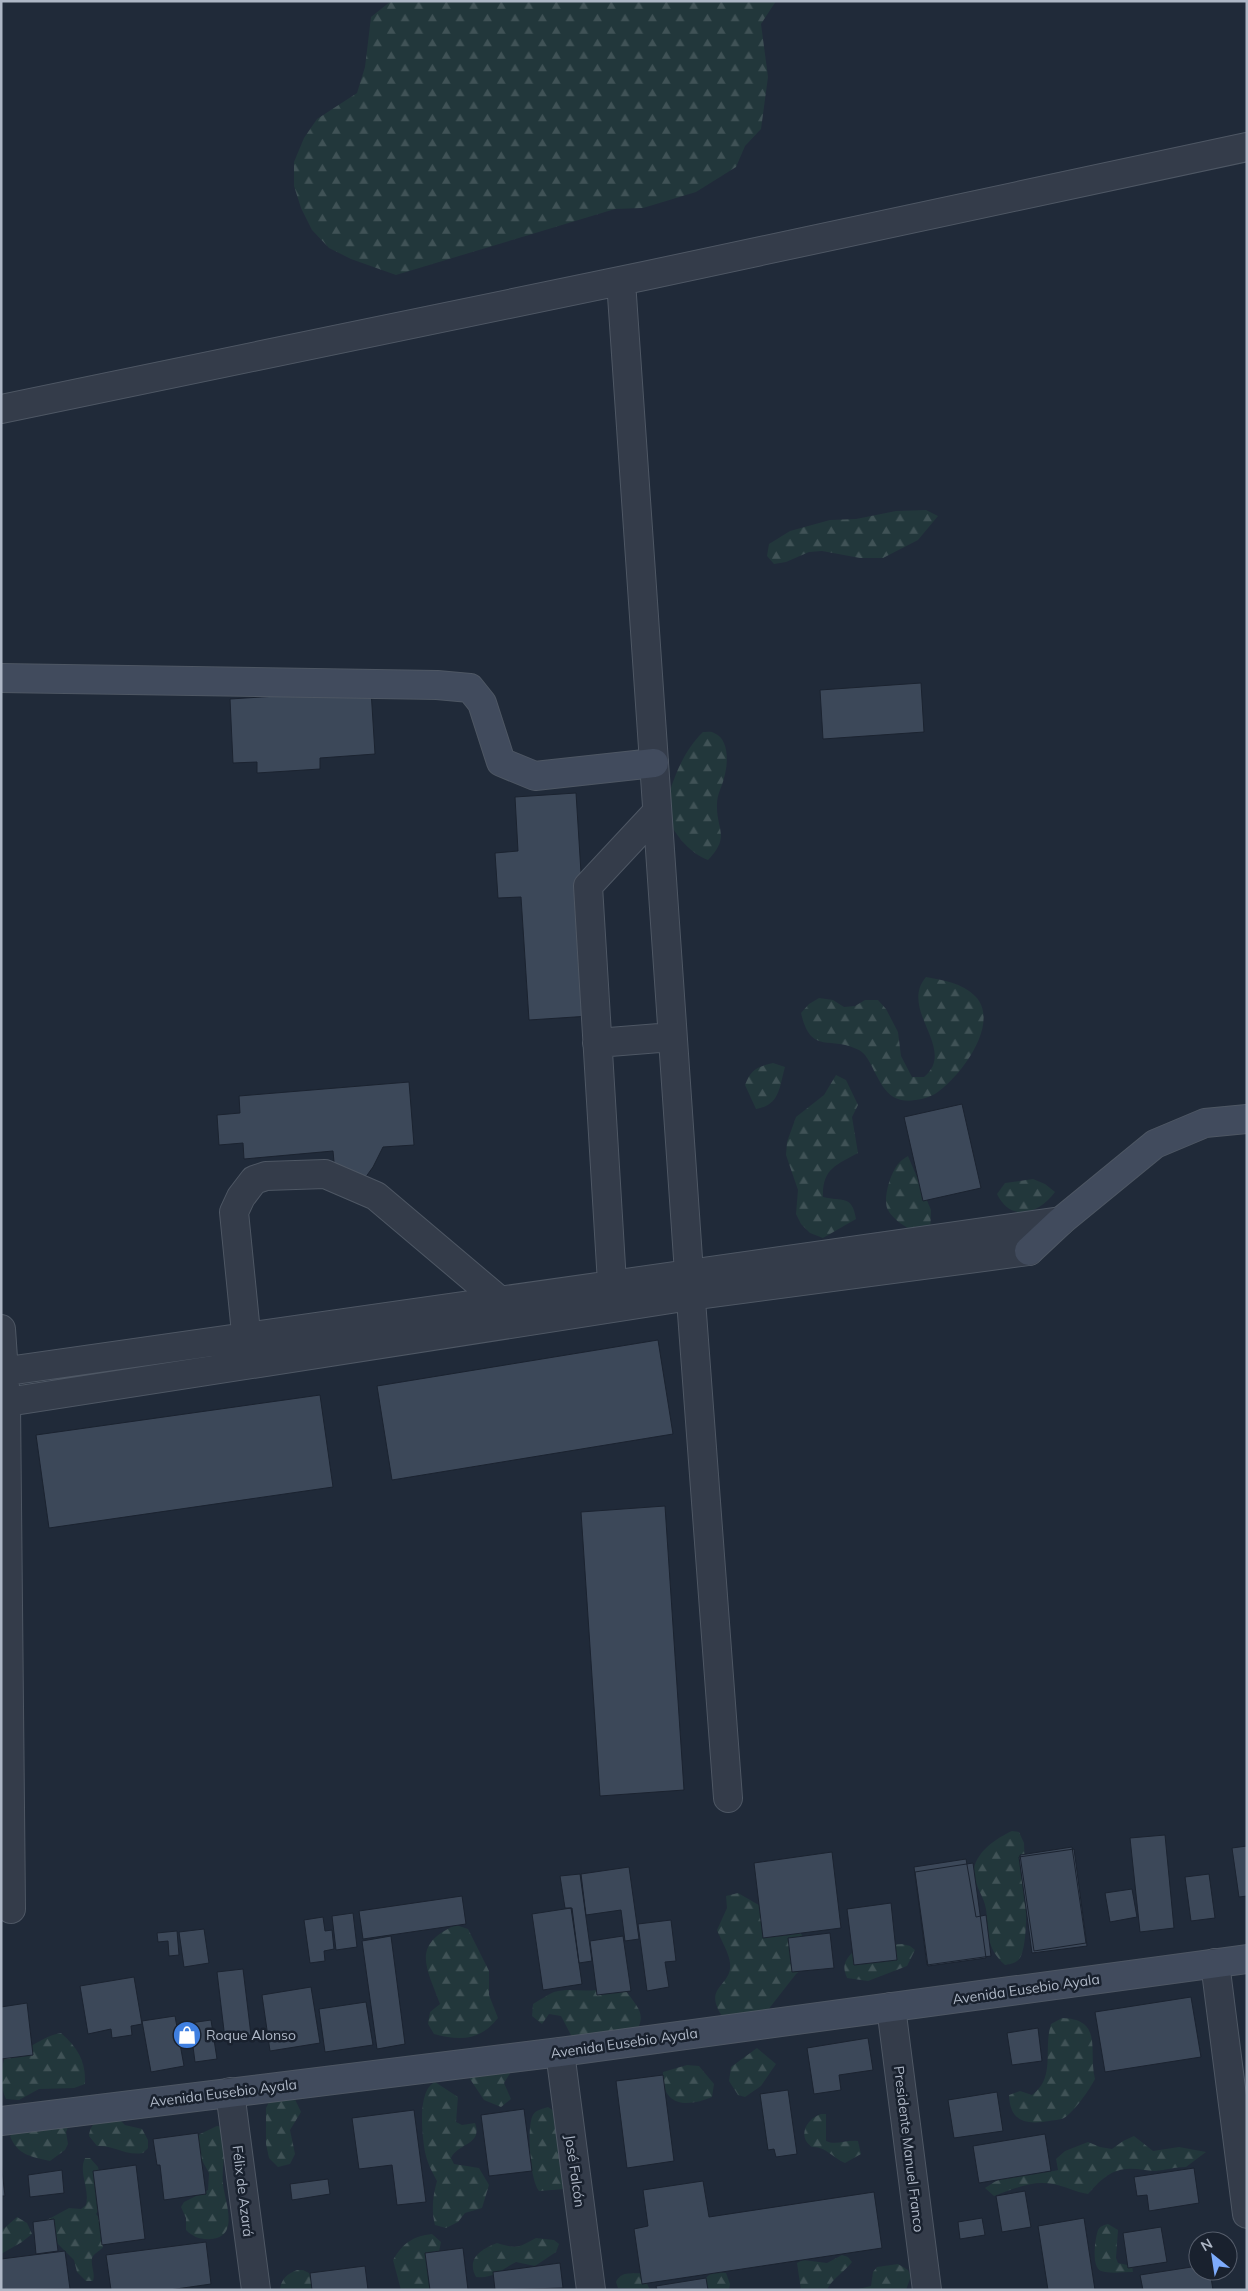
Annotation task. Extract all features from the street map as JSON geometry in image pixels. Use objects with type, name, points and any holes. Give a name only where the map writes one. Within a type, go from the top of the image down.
[{"type":"street","points":[[1,409],[1247,147]]},
{"type":"street","points":[[621,280],[689,1284],[728,1798]]},
{"type":"street","points":[[1,678],[437,685],[470,688],[482,703],[501,762],[535,776],[654,763]]},
{"type":"street","points":[[612,1283],[588,886],[657,812]]},
{"type":"street","points":[[597,1043],[672,1037]]},
{"type":"street","points":[[2,1371],[612,1283],[689,1284],[1029,1251],[1061,1221],[1155,1144],[1205,1123],[1247,1120]]},
{"type":"street","points":[[248,1365],[247,1336],[234,1212],[242,1196],[254,1180],[266,1176],[325,1174],[376,1196],[499,1300]]},
{"type":"street","points":[[4,1403],[248,1365],[689,1284],[1061,1221]]},
{"type":"street","points":[[1,1329],[4,1403],[11,1909]]},
{"type":"street","name":"Avenida Eusebio Ayala","points":[[1,2122],[560,2052],[1247,1959]]},
{"type":"street","points":[[1215,1963],[1247,2214]]},
{"type":"street","name":"Presidente Manuel Franco","points":[[891,2008],[927,2290]]},
{"type":"street","name":"José Falcón","points":[[560,2052],[591,2290]]},
{"type":"street","name":"Félix de Azará","points":[[230,2092],[256,2290]]},
{"type":"green space","points":[[391,1],[776,1],[761,24],[768,77],[761,129],[745,146],[736,167],[696,192],[643,208],[615,209],[396,275],[351,259],[329,248],[312,230],[301,208],[294,186],[294,162],[304,138],[317,119],[357,93],[365,67],[371,17]]},
{"type":"green space","points":[[926,510],[938,516],[918,540],[883,558],[860,558],[822,551],[809,552],[786,562],[774,564],[767,556],[769,544],[790,531],[830,520],[856,519],[896,511]]},
{"type":"green space","points":[[703,732],[712,732],[719,736],[725,746],[727,760],[717,800],[721,839],[715,852],[708,860],[688,847],[677,835],[664,814],[670,792],[683,759]]},
{"type":"green space","points":[[926,977],[952,983],[970,992],[982,1007],[984,1021],[981,1035],[965,1064],[945,1087],[931,1096],[907,1101],[898,1099],[885,1090],[868,1060],[859,1050],[849,1046],[816,1040],[810,1035],[805,1026],[801,1013],[809,1004],[819,998],[833,1000],[844,1007],[855,1006],[865,1000],[878,1000],[886,1009],[898,1032],[901,1056],[912,1077],[924,1077],[933,1066],[935,1054],[919,1003],[919,990]]},
{"type":"green space","points":[[773,1063],[785,1067],[780,1088],[770,1104],[756,1109],[745,1085],[752,1072]]},
{"type":"green space","points":[[836,1075],[846,1080],[858,1105],[852,1117],[858,1153],[837,1165],[828,1174],[823,1188],[823,1197],[849,1202],[856,1219],[823,1238],[810,1233],[801,1224],[796,1214],[798,1190],[786,1155],[787,1142],[796,1117],[824,1095]]},
{"type":"green space","points":[[908,1156],[931,1210],[930,1236],[912,1230],[901,1223],[891,1215],[886,1205],[888,1186],[893,1172],[900,1162]]},
{"type":"green space","points":[[1033,1179],[1045,1184],[1055,1192],[1041,1206],[1033,1210],[1017,1212],[1010,1209],[997,1194],[1005,1183]]},
{"type":"green space","points":[[1012,1831],[1019,1832],[1024,1843],[1025,1933],[1024,1946],[1020,1958],[1014,1963],[1005,1965],[994,1952],[989,1939],[986,1909],[975,1880],[974,1868],[980,1854],[986,1848]]},
{"type":"green space","points":[[738,1893],[769,1911],[789,1915],[807,1943],[806,1966],[796,1974],[764,2015],[724,2019],[717,2008],[715,2000],[716,1993],[730,1971],[730,1963],[727,1951],[717,1930],[727,1908],[726,1896]]},
{"type":"green space","points":[[456,1925],[468,1929],[489,1971],[489,1995],[498,2018],[491,2026],[477,2035],[461,2038],[434,2034],[428,2024],[430,2012],[440,2004],[427,1968],[427,1949],[432,1941]]},
{"type":"green space","points":[[902,1944],[910,1946],[915,1950],[907,1966],[868,1981],[847,1978],[844,1968],[846,1961],[858,1949]]},
{"type":"green space","points":[[601,1989],[626,1991],[640,2012],[641,2017],[634,2034],[572,2037],[561,2016],[549,2014],[542,2024],[532,2016],[533,2004],[554,1992]]},
{"type":"green space","points":[[1062,2018],[1084,2024],[1089,2030],[1092,2038],[1095,2079],[1077,2106],[1064,2118],[1041,2122],[1026,2122],[1021,2120],[1012,2111],[1009,2095],[1020,2091],[1032,2095],[1039,2088],[1046,2072],[1051,2024]]},
{"type":"green space","points":[[61,2033],[80,2056],[84,2068],[85,2084],[74,2088],[39,2089],[19,2100],[6,2099],[2,2076],[3,2064],[7,2054]]},
{"type":"green space","points":[[757,2048],[776,2064],[761,2086],[745,2097],[738,2095],[729,2081],[731,2067]]},
{"type":"green space","points":[[687,2065],[699,2066],[714,2084],[712,2097],[693,2103],[685,2103],[671,2098],[666,2092],[663,2083],[663,2072]]},
{"type":"green space","points":[[512,2070],[504,2083],[511,2099],[501,2107],[484,2100],[470,2079],[472,2072]]},
{"type":"green space","points":[[435,2082],[458,2097],[456,2122],[462,2125],[475,2123],[477,2130],[473,2140],[454,2153],[451,2158],[454,2164],[479,2168],[489,2185],[482,2208],[465,2213],[458,2222],[446,2228],[435,2225],[433,2203],[437,2181],[427,2159],[423,2135],[422,2114],[425,2094]]},
{"type":"green space","points":[[291,2091],[301,2112],[290,2130],[295,2154],[290,2164],[278,2167],[269,2158],[266,2144],[266,2108],[271,2098]]},
{"type":"green space","points":[[548,2107],[554,2111],[565,2189],[539,2191],[533,2177],[530,2124],[534,2113]]},
{"type":"green space","points":[[821,2114],[826,2114],[826,2141],[834,2143],[858,2141],[861,2154],[845,2163],[825,2150],[812,2147],[807,2143],[804,2133],[805,2129],[811,2120]]},
{"type":"green space","points":[[116,2116],[125,2125],[142,2129],[148,2140],[148,2148],[143,2153],[137,2154],[97,2146],[89,2136],[90,2130],[95,2123],[102,2119]]},
{"type":"green space","points":[[70,2123],[66,2132],[68,2144],[65,2150],[50,2161],[21,2151],[10,2136],[19,2127]]},
{"type":"green space","points":[[217,2126],[224,2127],[225,2134],[223,2184],[229,2218],[225,2232],[220,2237],[204,2239],[194,2236],[186,2230],[186,2218],[181,2207],[184,2202],[208,2190],[209,2173],[200,2157],[196,2139],[200,2134]]},
{"type":"green space","points":[[1134,2136],[1153,2151],[1179,2147],[1206,2152],[1186,2167],[1155,2171],[1130,2169],[1115,2172],[1105,2177],[1088,2194],[1045,2183],[1023,2186],[994,2196],[985,2188],[1001,2178],[1018,2172],[1058,2170],[1056,2159],[1065,2151],[1088,2142],[1112,2149]]},
{"type":"green space","points":[[85,2158],[90,2158],[98,2167],[105,2201],[96,2214],[104,2223],[103,2247],[92,2259],[93,2281],[86,2281],[77,2272],[74,2260],[57,2243],[47,2220],[69,2208],[81,2209],[86,2205],[87,2193],[83,2175]]},
{"type":"green space","points":[[17,2217],[27,2223],[32,2234],[1,2254],[1,2231]]},
{"type":"green space","points":[[1108,2224],[1118,2230],[1116,2258],[1118,2263],[1132,2266],[1133,2272],[1109,2272],[1101,2271],[1098,2268],[1095,2259],[1097,2234],[1100,2228]]},
{"type":"green space","points":[[432,2234],[441,2242],[436,2266],[438,2290],[401,2290],[393,2260],[409,2241]]},
{"type":"green space","points":[[536,2238],[554,2240],[559,2244],[556,2252],[535,2266],[516,2262],[493,2275],[476,2277],[473,2271],[474,2260],[486,2248],[497,2243],[517,2246]]},
{"type":"green space","points":[[842,2255],[848,2257],[852,2262],[831,2283],[827,2290],[801,2290],[797,2263],[803,2260],[827,2263]]},
{"type":"green space","points":[[898,2264],[908,2270],[911,2276],[906,2290],[854,2290],[871,2286],[873,2272],[877,2267]]},
{"type":"green space","points":[[297,2270],[303,2270],[313,2275],[315,2290],[280,2290],[285,2277]]},
{"type":"green space","points":[[713,2271],[726,2273],[730,2284],[729,2290],[709,2290],[705,2279]]},
{"type":"green space","points":[[642,2273],[650,2290],[618,2288],[616,2282],[621,2276]]},
{"type":"building","points":[[921,683],[924,732],[823,739],[820,690]]},
{"type":"building","points":[[371,690],[375,754],[320,758],[320,769],[257,773],[257,762],[233,763],[230,699]]},
{"type":"building","points":[[576,793],[590,1016],[529,1020],[521,897],[498,898],[495,853],[518,851],[515,797]]},
{"type":"building","points":[[409,1082],[414,1145],[383,1147],[373,1167],[360,1185],[335,1173],[333,1151],[244,1159],[243,1143],[219,1145],[217,1115],[240,1113],[239,1096]]},
{"type":"building","points":[[962,1104],[981,1188],[923,1201],[904,1117]]},
{"type":"building","points":[[658,1340],[673,1434],[392,1480],[377,1386]]},
{"type":"building","points":[[320,1395],[333,1487],[49,1528],[36,1435]]},
{"type":"building","points":[[665,1506],[684,1790],[600,1796],[581,1512]]},
{"type":"building","points":[[1165,1835],[1174,1928],[1140,1932],[1130,1838]]},
{"type":"building","points":[[1247,1846],[1247,1896],[1239,1897],[1232,1848]]},
{"type":"building","points":[[1072,1847],[1086,1943],[1034,1951],[1020,1855]]},
{"type":"building","points":[[1074,1849],[1087,1946],[1032,1953],[1019,1857]]},
{"type":"building","points":[[832,1852],[841,1928],[763,1938],[754,1863]]},
{"type":"building","points":[[966,1859],[976,1917],[986,1915],[991,1956],[927,1965],[914,1867]]},
{"type":"building","points":[[973,1863],[986,1958],[928,1966],[915,1872]]},
{"type":"building","points":[[629,1867],[639,1939],[625,1941],[621,1910],[586,1915],[581,1874]]},
{"type":"building","points":[[580,1874],[592,1961],[579,1963],[572,1908],[565,1908],[560,1876]]},
{"type":"building","points":[[1209,1874],[1215,1918],[1191,1921],[1185,1877]]},
{"type":"building","points":[[1132,1889],[1137,1917],[1110,1922],[1105,1893]]},
{"type":"building","points":[[462,1896],[466,1924],[363,1939],[359,1911]]},
{"type":"building","points":[[891,1903],[897,1960],[854,1965],[847,1909]]},
{"type":"building","points":[[571,1908],[582,1984],[543,1990],[532,1914]]},
{"type":"building","points":[[353,1913],[357,1947],[336,1950],[332,1916]]},
{"type":"building","points":[[323,1917],[325,1931],[332,1930],[334,1949],[324,1951],[325,1961],[310,1963],[304,1920]]},
{"type":"building","points":[[671,1920],[676,1961],[665,1962],[669,1987],[647,1991],[638,1924]]},
{"type":"building","points":[[204,1929],[209,1963],[184,1967],[179,1932]]},
{"type":"building","points":[[177,1931],[179,1955],[169,1956],[168,1941],[158,1942],[157,1933]]},
{"type":"building","points":[[830,1933],[834,1968],[792,1972],[788,1938]]},
{"type":"building","points":[[391,1936],[405,2044],[377,2049],[362,1941]]},
{"type":"building","points":[[623,1936],[631,1991],[597,1995],[590,1941]]},
{"type":"building","points":[[243,1969],[251,2035],[225,2039],[217,1972]]},
{"type":"building","points":[[134,1977],[142,2024],[131,2026],[132,2035],[112,2038],[111,2029],[88,2034],[80,1986]]},
{"type":"building","points":[[311,1987],[320,2043],[270,2051],[262,1995]]},
{"type":"building","points":[[1191,1997],[1201,2057],[1105,2072],[1095,2012]]},
{"type":"building","points":[[366,2002],[373,2045],[325,2052],[319,2009]]},
{"type":"building","points":[[27,2003],[33,2055],[1,2059],[1,2007]]},
{"type":"building","points":[[175,2016],[184,2066],[151,2072],[142,2021]]},
{"type":"building","points":[[211,2020],[217,2059],[195,2062],[190,2023]]},
{"type":"building","points":[[1038,2028],[1042,2061],[1012,2065],[1007,2033]]},
{"type":"building","points":[[868,2038],[873,2070],[839,2075],[841,2090],[814,2094],[807,2048]]},
{"type":"building","points":[[663,2075],[674,2161],[627,2168],[616,2081]]},
{"type":"building","points":[[788,2090],[797,2154],[776,2157],[774,2149],[768,2150],[760,2094]]},
{"type":"building","points":[[997,2092],[1003,2131],[954,2138],[948,2100]]},
{"type":"building","points":[[524,2109],[532,2171],[489,2176],[481,2115]]},
{"type":"building","points":[[414,2110],[426,2202],[397,2205],[392,2165],[359,2169],[352,2118]]},
{"type":"building","points":[[198,2133],[206,2194],[164,2200],[160,2165],[157,2165],[153,2139]]},
{"type":"building","points":[[1045,2134],[1051,2171],[979,2183],[973,2146]]},
{"type":"building","points":[[1,2162],[5,2196],[1,2196]]},
{"type":"building","points":[[136,2165],[145,2239],[102,2245],[93,2171]]},
{"type":"building","points":[[1194,2168],[1199,2203],[1149,2211],[1147,2195],[1137,2196],[1134,2177]]},
{"type":"building","points":[[62,2170],[64,2193],[30,2197],[28,2175]]},
{"type":"building","points":[[328,2179],[330,2194],[292,2200],[290,2184]]},
{"type":"building","points":[[703,2181],[709,2217],[874,2192],[882,2248],[642,2284],[634,2229],[648,2226],[643,2190]]},
{"type":"building","points":[[1025,2191],[1031,2227],[1002,2232],[996,2196]]},
{"type":"building","points":[[982,2218],[985,2235],[960,2239],[958,2222]]},
{"type":"building","points":[[1084,2218],[1095,2290],[1048,2290],[1038,2226]]},
{"type":"building","points":[[54,2219],[58,2251],[36,2254],[33,2222]]},
{"type":"building","points":[[1161,2227],[1167,2262],[1128,2268],[1123,2233]]},
{"type":"building","points":[[206,2242],[211,2284],[169,2290],[111,2290],[106,2255]]},
{"type":"building","points":[[463,2248],[468,2290],[430,2290],[425,2253]]},
{"type":"building","points":[[65,2251],[70,2289],[1,2290],[1,2259]]},
{"type":"building","points":[[560,2263],[563,2288],[495,2290],[493,2272]]},
{"type":"building","points":[[365,2266],[368,2290],[312,2290],[310,2273]]},
{"type":"building","points":[[1188,2268],[1188,2281],[1212,2281],[1213,2290],[1143,2290],[1140,2275]]},
{"type":"building","points":[[706,2278],[708,2290],[657,2290],[656,2286]]},
{"type":"place","name":"Roque Alonso","points":[[187,2035]]}]
